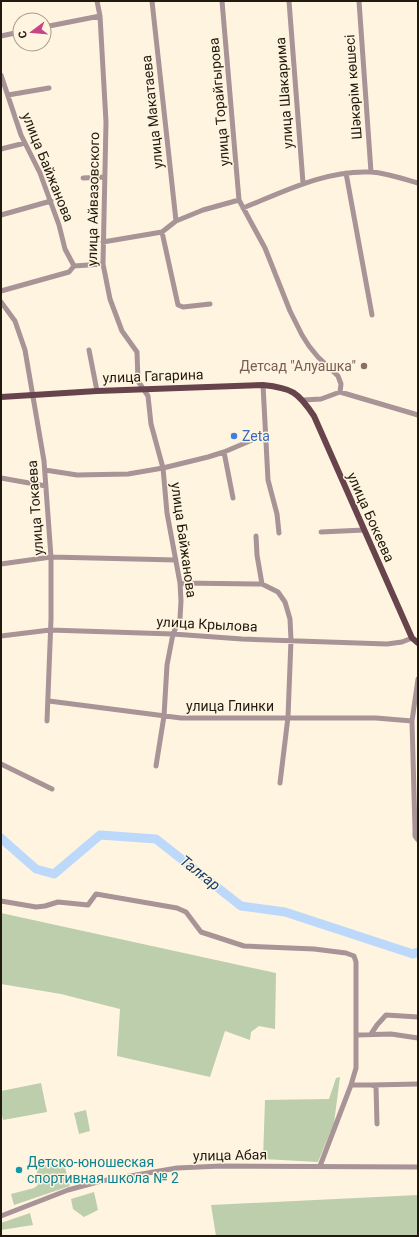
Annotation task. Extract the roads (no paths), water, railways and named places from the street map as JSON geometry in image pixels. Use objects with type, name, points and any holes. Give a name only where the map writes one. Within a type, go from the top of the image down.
[{"type":"main road","name":"улица Гагарина","points":[[1,397],[97,391],[263,385],[277,386],[291,391],[303,400]]},
{"type":"main road","name":"улица Бокеева","points":[[303,400],[314,416],[412,638],[418,643]]},
{"type":"street","name":"улица Айвазовского","points":[[97,1],[100,16],[106,122],[103,264],[112,305],[122,330],[137,352],[138,381]]},
{"type":"street","name":"улица Макатаева","points":[[152,1],[176,221]]},
{"type":"street","name":"улица Торайгырова","points":[[222,1],[239,200]]},
{"type":"street","name":"улица Шакарима","points":[[289,1],[303,183]]},
{"type":"street","name":"Шәкәрім көшесі","points":[[359,1],[371,172]]},
{"type":"street","points":[[52,25],[100,16]]},
{"type":"street","points":[[1,36],[12,34]]},
{"type":"street","name":"улица Байжанова","points":[[1,75],[21,135],[40,172],[60,225],[65,249],[74,266]]},
{"type":"street","points":[[8,95],[49,88]]},
{"type":"street","points":[[1,149],[25,143]]},
{"type":"street","points":[[243,208],[303,183],[346,173],[371,172],[418,182]]},
{"type":"street","points":[[346,173],[372,315]]},
{"type":"street","points":[[83,178],[105,177]]},
{"type":"street","points":[[103,242],[162,232],[176,221],[203,210],[239,200],[265,248],[290,311],[302,335],[308,346],[338,376],[341,384],[340,392]]},
{"type":"street","points":[[1,215],[51,201]]},
{"type":"street","points":[[162,232],[178,305],[183,307],[210,304]]},
{"type":"street","points":[[1,291],[69,272],[74,266],[103,264]]},
{"type":"street","name":"улица Токаева","points":[[1,302],[15,321],[26,350],[45,470],[51,556],[51,619],[49,701],[47,721]]},
{"type":"street","points":[[89,350],[97,391]]},
{"type":"street","points":[[130,390],[138,381],[143,389]]},
{"type":"street","points":[[263,385],[265,420],[264,435],[268,480],[277,514],[278,533]]},
{"type":"street","name":"улица Байжанова","points":[[143,389],[148,396],[151,424],[163,468],[167,514],[182,601],[180,618],[173,634],[167,665],[164,716],[156,766]]},
{"type":"street","points":[[303,400],[321,399],[340,392],[418,415]]},
{"type":"street","points":[[45,470],[77,475],[128,474],[163,468],[224,452],[264,435]]},
{"type":"street","points":[[224,452],[233,498]]},
{"type":"street","points":[[1,478],[46,486]]},
{"type":"street","points":[[321,532],[364,530]]},
{"type":"street","points":[[256,536],[257,555],[262,584]]},
{"type":"street","points":[[1,564],[51,556],[176,560]]},
{"type":"street","points":[[180,583],[262,584],[278,592],[285,602],[290,619],[291,640],[288,717],[280,783]]},
{"type":"street","name":"улица Крылова","points":[[1,636],[50,630],[387,644],[402,642],[412,638]]},
{"type":"street","points":[[417,838],[414,717],[418,679]]},
{"type":"street","name":"улица Глинки","points":[[49,701],[180,718],[414,717]]},
{"type":"street","points":[[1,764],[52,789]]},
{"type":"street","points":[[1,901],[36,907],[46,906],[58,902],[88,905],[96,894],[169,906],[186,912],[201,932],[244,946],[314,949],[346,953],[354,956],[356,962],[356,1068],[320,1166]]},
{"type":"street","points":[[371,1034],[386,1015],[418,1017]]},
{"type":"street","points":[[356,1035],[391,1034],[418,1038]]},
{"type":"street","points":[[351,1085],[418,1084]]},
{"type":"street","points":[[372,1085],[376,1088],[377,1124]]},
{"type":"street","name":"улица Абая","points":[[1,1216],[75,1188],[101,1181],[177,1168],[221,1166],[418,1167]]},
{"type":"waterway","name":"Талғар","points":[[1,838],[36,869],[54,874],[100,835],[156,839],[241,906],[285,912],[413,954],[418,952]]},
{"type":"place","name":"Детсад \"Алуашка\"","points":[[364,366]]},
{"type":"place","name":"Zeta","points":[[234,436]]},
{"type":"place","name":"Детско-юношеская спортивная школа № 2","points":[[19,1170]]}]
